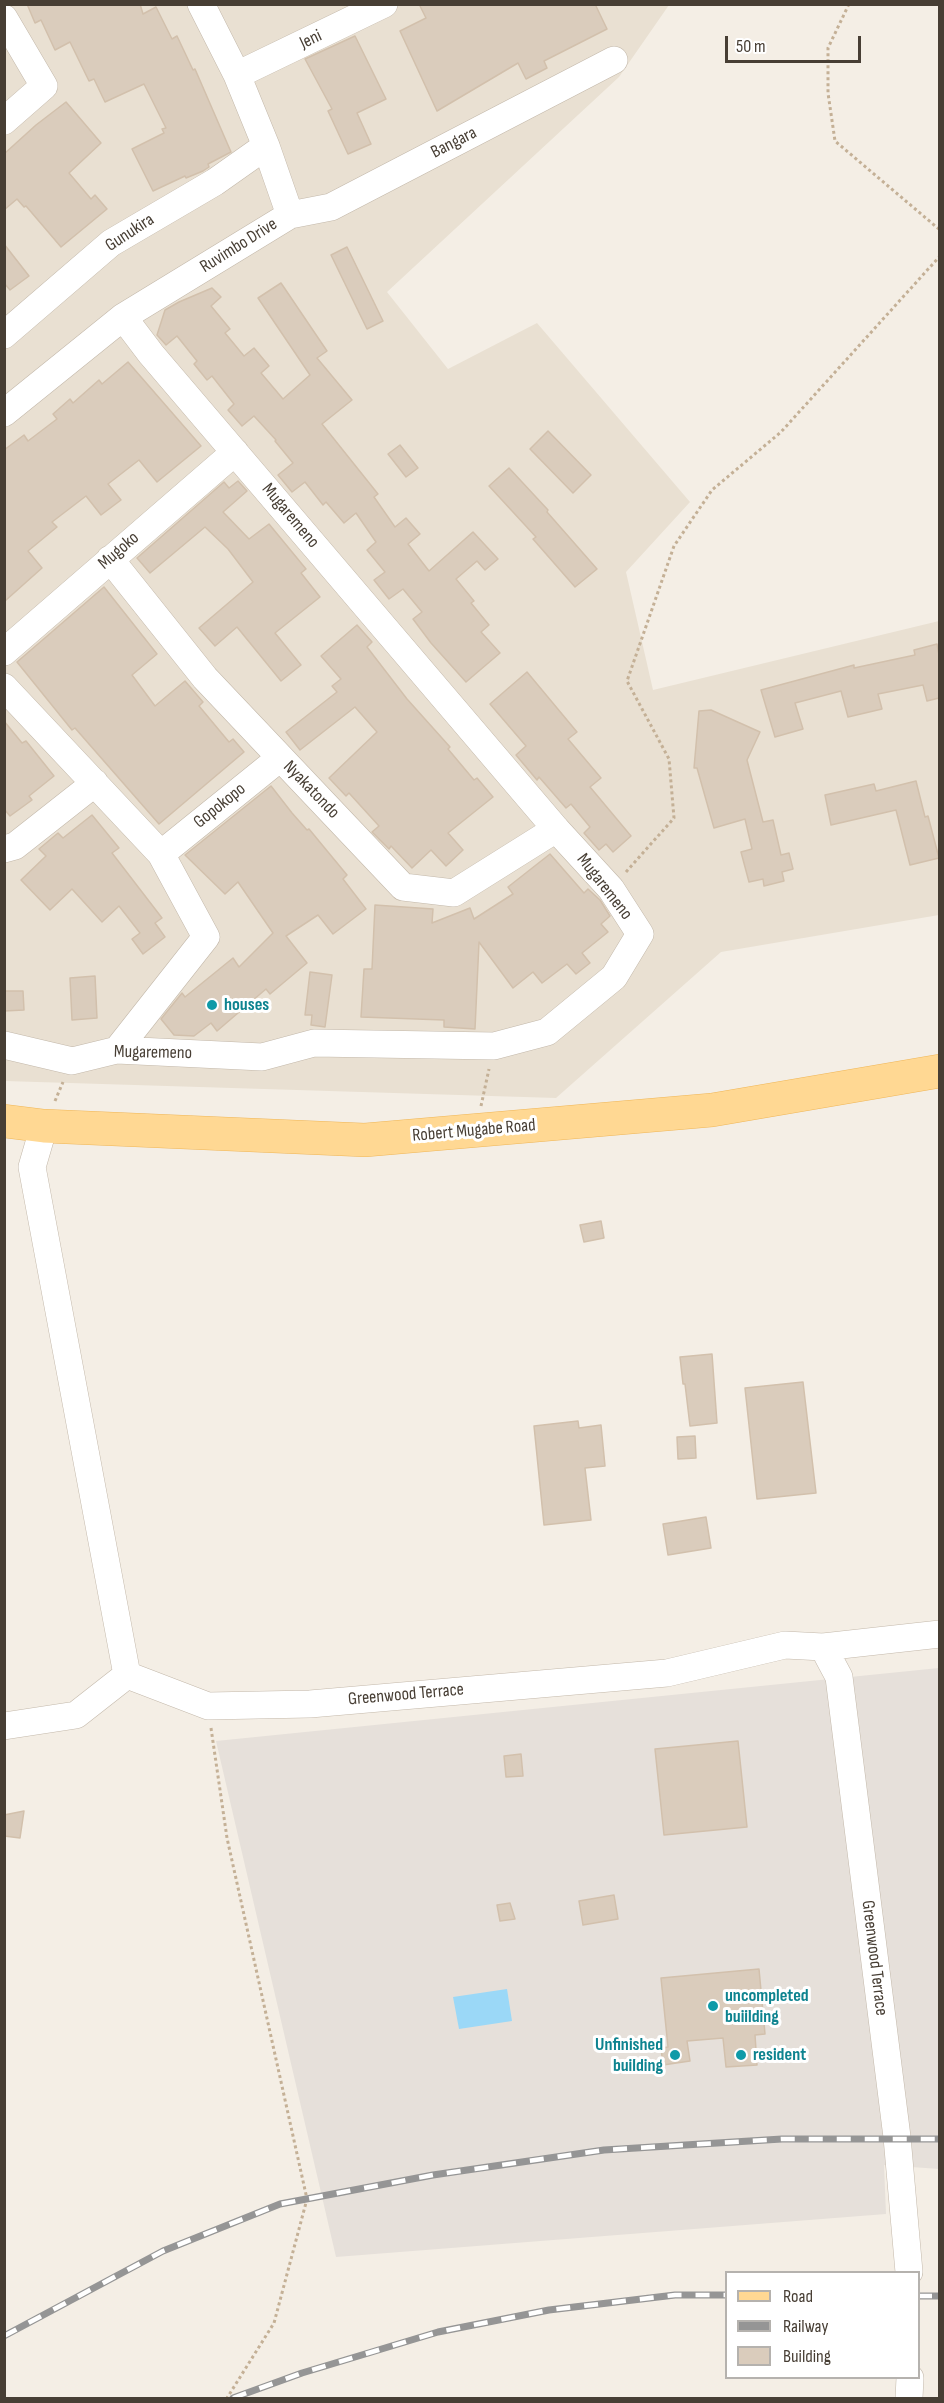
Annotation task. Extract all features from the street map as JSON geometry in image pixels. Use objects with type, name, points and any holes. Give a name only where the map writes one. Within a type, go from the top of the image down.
[{"type":"main road","name":"Robert Mugabe Road","points":[[4,1121],[44,1126],[365,1140],[712,1110],[939,1071]]},
{"type":"street","name":"Ruvimbo Drive","points":[[4,413],[123,317],[290,215],[266,146],[237,75],[201,4]]},
{"type":"street","name":"Jeni","points":[[237,75],[384,4]]},
{"type":"street","points":[[4,18],[44,86],[4,121]]},
{"type":"street","name":"Bangara","points":[[290,215],[331,207],[614,60]]},
{"type":"street","name":"Gunukira","points":[[4,335],[111,243],[215,182],[266,146]]},
{"type":"street","name":"Mugaremeno","points":[[4,1046],[72,1061],[117,1050],[262,1057],[314,1043],[494,1046],[548,1032],[614,977],[640,934],[611,889],[556,829],[151,354],[123,317]]},
{"type":"street","name":"Mugoko","points":[[4,652],[236,452]]},
{"type":"street","name":"Nyakatondo","points":[[110,559],[205,678],[403,887],[454,893],[556,829]]},
{"type":"street","points":[[4,687],[161,854],[206,937],[117,1050]]},
{"type":"street","name":"Gopokopo","points":[[161,854],[280,758]]},
{"type":"street","points":[[4,849],[15,846],[95,783]]},
{"type":"street","points":[[4,1726],[76,1714],[127,1675],[32,1167],[44,1126]]},
{"type":"street","name":"Greenwood Terrace","points":[[127,1675],[208,1706],[310,1704],[667,1673],[785,1645],[823,1647],[939,1634]]},
{"type":"street","name":"Greenwood Terrace","points":[[823,1647],[839,1677],[897,2137],[909,2271]]},
{"type":"street","points":[[909,2398],[910,2379]]},
{"type":"path","points":[[849,4],[828,48],[828,93],[835,141],[939,230]]},
{"type":"path","points":[[611,889],[674,818],[669,759],[627,681],[674,546],[712,490],[781,432],[939,256]]},
{"type":"path","points":[[476,1131],[494,1046]]},
{"type":"path","points":[[44,1126],[72,1061]]},
{"type":"path","points":[[208,1706],[227,1838],[307,2199],[273,2323],[227,2398]]},
{"type":"shaded area","points":[[5,5],[669,5],[619,77],[387,292],[448,369],[537,323],[690,502],[626,572],[653,690],[939,621],[939,915],[721,952],[556,1098],[5,1081]]},
{"type":"shaded area","points":[[939,1668],[939,2169],[884,2165],[886,2214],[336,2257],[216,1741]]},
{"type":"water","points":[[507,1989],[512,2021],[459,2029],[453,1997]]},
{"type":"building","points":[[27,4],[140,4],[143,14],[156,7],[172,39],[177,36],[193,70],[195,69],[231,152],[208,164],[209,167],[203,171],[186,178],[185,176],[153,191],[132,149],[164,133],[162,129],[166,128],[144,84],[105,102],[94,79],[89,81],[70,42],[55,50],[41,20],[35,23]]},
{"type":"building","points":[[419,4],[595,4],[607,29],[544,61],[547,68],[526,79],[518,63],[437,111],[400,31],[426,18]]},
{"type":"building","points":[[355,36],[386,99],[357,113],[371,144],[348,154],[328,111],[332,109],[305,59]]},
{"type":"building","points":[[66,102],[101,143],[69,173],[91,199],[95,195],[107,209],[61,247],[26,206],[24,207],[17,199],[4,210],[4,154]]},
{"type":"building","points":[[4,244],[29,276],[10,290],[4,283]]},
{"type":"building","points":[[347,247],[383,321],[367,329],[331,255]]},
{"type":"building","points":[[281,283],[327,351],[317,358],[352,400],[322,424],[378,494],[374,497],[395,527],[406,518],[420,534],[408,544],[429,571],[473,532],[498,559],[485,570],[477,561],[456,579],[474,601],[471,603],[489,625],[481,632],[500,653],[466,682],[413,619],[422,612],[403,589],[389,599],[374,580],[385,572],[367,550],[376,542],[356,513],[344,523],[326,502],[323,505],[305,482],[292,492],[278,475],[293,463],[276,440],[254,416],[242,426],[228,410],[234,404],[212,376],[207,380],[194,364],[197,361],[177,336],[166,345],[157,335],[165,310],[212,288],[221,297],[211,306],[230,329],[225,333],[244,356],[254,348],[269,366],[261,373],[283,399],[310,375],[258,298]]},
{"type":"building","points":[[128,362],[201,446],[157,482],[139,460],[108,484],[121,500],[101,515],[86,496],[52,522],[57,527],[28,551],[42,568],[5,601],[4,450],[24,435],[28,441],[57,419],[53,414],[70,399],[73,403],[99,380],[102,384]]},
{"type":"building","points":[[548,431],[591,475],[573,493],[530,449]]},
{"type":"building","points":[[400,445],[418,468],[406,477],[388,454]]},
{"type":"building","points":[[509,468],[548,510],[547,512],[597,569],[575,587],[533,539],[536,537],[489,486]]},
{"type":"building","points":[[238,481],[247,491],[223,512],[249,539],[269,524],[306,569],[301,573],[320,597],[275,633],[301,665],[281,681],[237,627],[215,646],[199,628],[253,582],[228,549],[205,527],[150,573],[137,558],[224,482],[229,488]]},
{"type":"building","points":[[104,587],[157,654],[132,675],[155,706],[185,681],[203,702],[199,706],[229,742],[233,739],[244,752],[159,824],[75,728],[72,730],[17,662]]},
{"type":"building","points":[[357,625],[372,642],[367,647],[407,699],[450,747],[448,749],[474,780],[477,778],[493,797],[448,833],[463,850],[446,866],[431,850],[412,868],[391,846],[389,849],[372,832],[379,826],[349,793],[346,796],[329,778],[377,732],[355,707],[300,750],[286,732],[337,692],[332,686],[341,679],[321,656]]},
{"type":"building","points":[[937,644],[939,698],[927,701],[923,685],[878,694],[882,709],[848,717],[841,691],[795,703],[803,729],[775,737],[761,690],[854,665],[854,668],[915,655],[914,650]]},
{"type":"building","points":[[527,672],[577,732],[568,739],[601,778],[590,787],[631,836],[613,852],[606,844],[599,850],[584,833],[590,827],[571,804],[566,808],[539,777],[537,780],[516,755],[526,746],[490,704]]},
{"type":"building","points":[[711,710],[760,732],[747,760],[763,822],[773,820],[781,855],[789,853],[793,869],[782,872],[784,881],[764,886],[763,879],[749,882],[741,852],[752,849],[745,819],[714,828],[697,768],[694,768],[699,711]]},
{"type":"building","points":[[4,721],[22,743],[26,741],[54,776],[29,796],[32,800],[10,816],[4,809]]},
{"type":"building","points":[[916,781],[939,858],[910,865],[896,810],[831,825],[825,795],[874,784],[876,791]]},
{"type":"building","points":[[271,786],[347,875],[343,879],[366,909],[333,934],[318,915],[286,936],[307,963],[270,994],[266,989],[217,1031],[211,1023],[194,1036],[174,1035],[161,1019],[182,993],[185,997],[233,958],[239,967],[273,933],[238,882],[225,894],[185,855]]},
{"type":"building","points":[[92,815],[119,848],[112,853],[162,918],[155,923],[165,937],[143,954],[132,939],[140,933],[119,906],[102,922],[72,889],[50,910],[21,880],[46,856],[39,849],[58,833],[63,838]]},
{"type":"building","points":[[550,854],[584,893],[588,889],[600,900],[610,916],[601,924],[608,932],[582,953],[590,963],[576,974],[567,964],[542,983],[533,972],[513,988],[479,942],[475,1029],[444,1027],[444,1020],[361,1017],[364,969],[372,969],[375,905],[433,909],[432,923],[470,908],[474,919],[513,894],[508,887]]},
{"type":"building","points":[[310,972],[332,975],[325,1027],[311,1025],[312,1015],[305,1015]]},
{"type":"building","points":[[95,976],[97,1018],[72,1020],[70,978]]},
{"type":"building","points":[[4,991],[23,991],[24,1010],[4,1011]]},
{"type":"building","points":[[601,1221],[604,1238],[584,1242],[580,1225]]},
{"type":"building","points":[[712,1354],[717,1423],[690,1426],[680,1357]]},
{"type":"building","points":[[803,1382],[816,1493],[757,1499],[745,1388]]},
{"type":"building","points":[[578,1421],[579,1428],[601,1425],[605,1466],[585,1468],[591,1520],[544,1525],[534,1426]]},
{"type":"building","points":[[695,1436],[696,1458],[678,1459],[677,1437]]},
{"type":"building","points":[[706,1517],[711,1548],[668,1555],[663,1524]]},
{"type":"building","points":[[738,1741],[747,1827],[664,1835],[655,1749]]},
{"type":"building","points":[[521,1754],[523,1776],[506,1777],[504,1756]]},
{"type":"building","points":[[24,1811],[20,1838],[4,1836],[4,1815]]},
{"type":"building","points":[[614,1895],[618,1919],[583,1925],[579,1901]]},
{"type":"building","points":[[510,1903],[515,1919],[500,1921],[497,1905]]},
{"type":"building","name":"uncompleted buiilding","points":[[759,1969],[765,2034],[755,2035],[757,2065],[726,2067],[723,2038],[687,2041],[690,2061],[663,2065],[661,2048],[668,2047],[661,1978]]},
{"type":"railway","points":[[4,2336],[163,2251],[280,2204],[433,2175],[604,2150],[782,2139],[940,2139]]},
{"type":"railway","points":[[233,2398],[302,2373],[438,2332],[549,2310],[675,2295],[725,2295]]},
{"type":"railway","points":[[920,2296],[940,2296]]},
{"type":"place","name":"houses","points":[[212,1005]]},
{"type":"place","name":"uncompleted buiilding","points":[[713,2006]]},
{"type":"place","name":"Unfinished building","points":[[675,2055]]},
{"type":"place","name":"resident","points":[[741,2055]]}]
